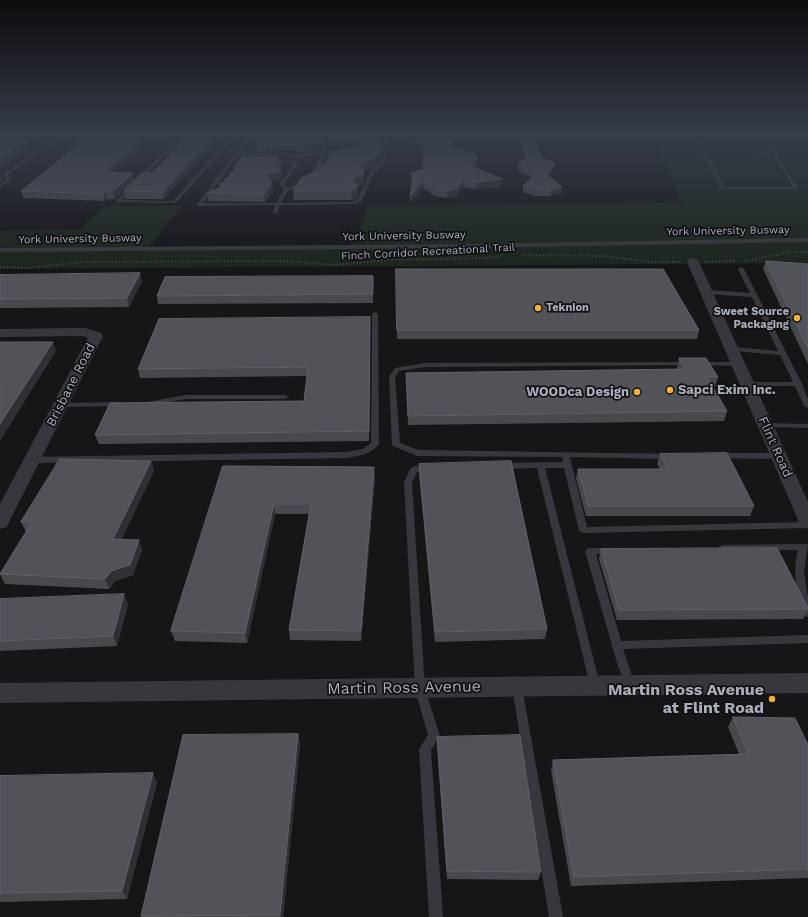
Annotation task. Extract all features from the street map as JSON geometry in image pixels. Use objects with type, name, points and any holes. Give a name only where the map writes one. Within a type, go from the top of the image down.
[{"type":"street","name":"Flint Road","points":[[693,262],[708,292],[808,522]]},
{"type":"street","name":"Brisbane Road","points":[[0,333],[85,332],[96,336],[0,522]]},
{"type":"street","name":"Martin Ross Avenue","points":[[0,693],[808,683]]},
{"type":"lane","points":[[0,186],[9,180],[7,178]]},
{"type":"lane","points":[[141,178],[118,201],[174,202],[196,178]]},
{"type":"lane","points":[[220,178],[199,205],[352,203],[359,201],[369,178]]},
{"type":"lane","points":[[286,178],[282,184],[286,190]]},
{"type":"lane","points":[[275,213],[286,190],[309,182],[311,178]]},
{"type":"lane","points":[[718,178],[723,188],[796,188],[789,178]]},
{"type":"lane","name":"York University Busway","points":[[0,250],[461,246],[808,240]]},
{"type":"lane","points":[[741,270],[808,406]]},
{"type":"lane","points":[[708,292],[754,295]]},
{"type":"lane","points":[[32,460],[346,455],[364,452],[373,447],[375,444],[374,314]]},
{"type":"lane","points":[[732,349],[782,353]]},
{"type":"lane","points":[[676,456],[417,453],[396,444],[392,377],[397,369],[425,365],[739,364]]},
{"type":"lane","points":[[748,384],[798,384]]},
{"type":"lane","points":[[142,404],[186,397],[285,397]]},
{"type":"lane","points":[[61,405],[127,404]]},
{"type":"lane","points":[[766,425],[808,426]]},
{"type":"lane","points":[[565,455],[583,530],[808,526]]},
{"type":"lane","points":[[708,456],[779,456]]},
{"type":"lane","points":[[540,465],[596,685]]},
{"type":"lane","points":[[493,467],[568,465]]},
{"type":"lane","points":[[436,917],[425,749],[434,736],[420,689],[408,483],[414,469],[438,468]]},
{"type":"lane","points":[[716,549],[805,547],[798,564],[800,588],[808,613]]},
{"type":"lane","points":[[622,551],[590,551],[630,685]]},
{"type":"lane","points":[[617,645],[808,639]]},
{"type":"lane","points":[[516,686],[556,917]]},
{"type":"path","points":[[743,261],[791,252],[808,252]]},
{"type":"path","name":"Finch Corridor Recreational Trail","points":[[0,267],[27,268],[84,262],[286,261],[333,265],[396,260],[483,258],[505,255]]},
{"type":"path","name":"Finch Corridor Recreational Trail","points":[[520,255],[605,256],[652,262],[736,261]]},
{"type":"shaded area","points":[[671,178],[808,178],[808,263],[0,269],[0,231],[79,230],[105,206],[182,206],[149,247],[351,247],[369,206],[682,203]]},
{"type":"building","points":[[38,178],[128,178],[113,191],[106,191],[103,194],[21,191]]},
{"type":"building","points":[[137,178],[175,178],[163,192],[124,191]]},
{"type":"building","points":[[268,178],[272,182],[264,194],[207,193],[225,186],[219,184],[229,180],[224,179]]},
{"type":"building","points":[[301,178],[353,178],[355,180],[350,181],[358,185],[351,191],[293,191]]},
{"type":"building","points":[[413,178],[502,179],[477,182],[463,180],[457,188],[447,191],[435,189],[423,181],[410,196]]},
{"type":"building","points":[[533,178],[550,178],[562,187],[551,190],[535,189],[523,186]]},
{"type":"building","name":"Sweet Source Packaging","points":[[766,261],[808,264],[808,348]]},
{"type":"building","name":"Teknion","points":[[396,269],[663,269],[699,330],[397,330]]},
{"type":"building","points":[[140,273],[127,298],[0,299],[0,275]]},
{"type":"building","points":[[373,276],[373,294],[157,296],[165,277]]},
{"type":"building","points":[[370,317],[369,431],[95,435],[110,403],[304,401],[308,367],[138,369],[159,319]]},
{"type":"building","points":[[0,342],[53,342],[0,424]]},
{"type":"building","points":[[679,358],[706,358],[718,377],[707,377],[727,411],[408,416],[406,373],[685,369]]},
{"type":"building","points":[[727,453],[754,506],[588,506],[578,469],[668,469],[660,454]]},
{"type":"building","points":[[60,459],[151,461],[113,539],[139,540],[130,565],[111,571],[105,579],[0,574],[32,522],[21,522]]},
{"type":"building","points":[[511,461],[547,629],[435,632],[419,464]]},
{"type":"building","points":[[223,466],[374,467],[361,631],[289,630],[311,504],[274,504],[245,633],[171,631]]},
{"type":"building","points":[[777,548],[808,609],[619,610],[601,549]]},
{"type":"building","points":[[124,594],[113,636],[0,641],[0,599]]},
{"type":"building","points":[[733,717],[795,718],[808,745],[808,869],[574,877],[553,760],[748,754]]},
{"type":"building","points":[[298,734],[280,915],[141,916],[183,735]]},
{"type":"building","points":[[520,735],[541,872],[447,871],[437,737]]},
{"type":"building","points":[[153,773],[122,891],[0,893],[0,776]]},
{"type":"place","name":"Teknion","points":[[538,308]]},
{"type":"place","name":"Sweet Source Packaging","points":[[797,318]]},
{"type":"place","name":"Sapci Exim Inc.","points":[[670,390]]},
{"type":"place","name":"WOODca Design","points":[[637,392]]},
{"type":"place","name":"Martin Ross Avenue at Flint Road","points":[[772,699]]}]
